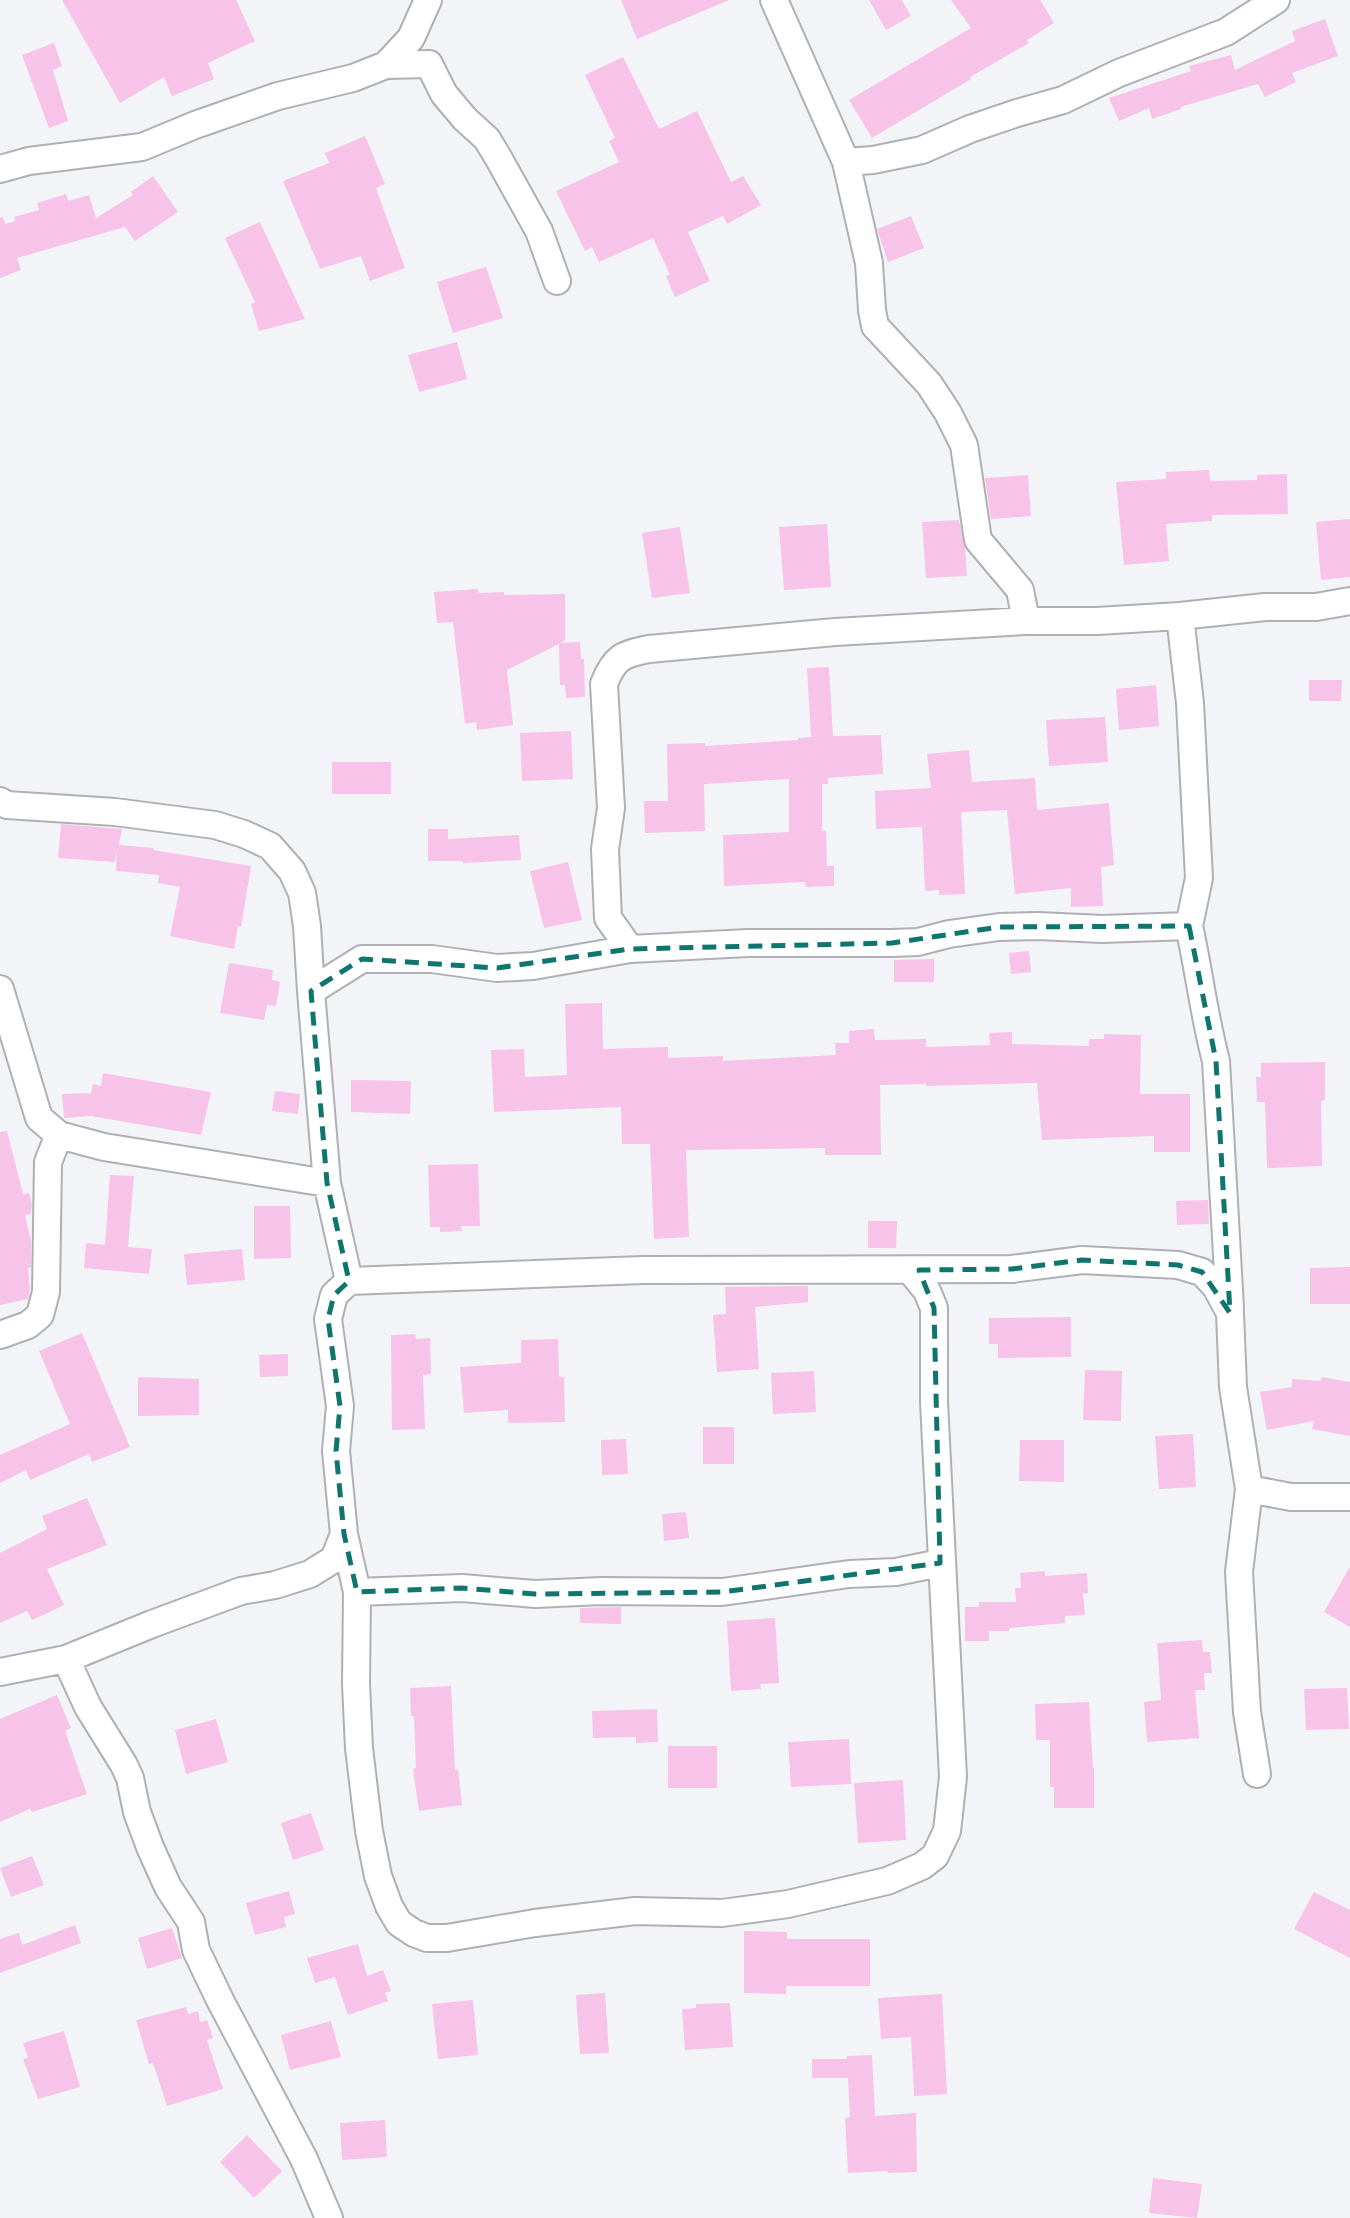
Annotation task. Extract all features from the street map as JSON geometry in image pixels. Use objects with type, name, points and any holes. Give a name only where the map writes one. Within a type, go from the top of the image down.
[{"type":"street","points":[[386,65],[411,38],[428,0]]},
{"type":"street","points":[[774,0],[846,162],[869,263],[875,326],[929,384],[948,413],[964,445],[978,540],[1020,590],[1026,621]]},
{"type":"street","points":[[846,162],[873,160],[922,150],[970,129],[1063,100],[1119,73],[1226,32],[1276,0]]},
{"type":"street","points":[[0,169],[29,161],[142,147],[278,96],[353,78],[386,65],[429,64],[444,93],[464,119],[487,139],[499,159],[539,231],[558,281]]},
{"type":"street","points":[[630,949],[608,918],[605,849],[611,808],[604,684],[611,667],[622,656],[649,649],[847,631],[1026,621],[1097,621],[1265,607],[1316,607],[1350,601]]},
{"type":"street","points":[[1180,616],[1190,704],[1199,878],[1189,926],[1216,1061],[1233,1387],[1249,1489],[1239,1572],[1247,1712],[1257,1773]]},
{"type":"street","points":[[0,801],[7,805],[115,812],[215,825],[270,846],[292,871],[302,893],[307,926],[327,1183],[349,1281]]},
{"type":"street","points":[[311,990],[362,959],[432,959],[497,968],[533,966],[630,949],[748,943],[918,942],[949,934],[999,927],[1102,929],[1189,926]]},
{"type":"street","points":[[0,989],[5,1021],[39,1118],[59,1135],[104,1147],[327,1183]]},
{"type":"street","points":[[0,1335],[27,1325],[40,1315],[46,1292],[48,1161],[59,1135]]},
{"type":"street","points":[[910,1270],[927,1291],[934,1308],[934,1402],[940,1563],[953,1777],[947,1830],[935,1856],[922,1866],[887,1881],[788,1904],[702,1914],[635,1911],[535,1923],[447,1938],[427,1938],[399,1923],[389,1906],[378,1876],[369,1831],[359,1748],[356,1684],[357,1592],[344,1534],[335,1451],[340,1406],[328,1320],[334,1295],[349,1281],[643,1270],[1013,1269],[1082,1260],[1178,1265],[1202,1272],[1216,1287],[1230,1313]]},
{"type":"street","points":[[1249,1489],[1291,1497],[1350,1497]]},
{"type":"street","points":[[0,1672],[66,1660],[241,1591],[275,1585],[310,1574],[334,1559],[344,1534]]},
{"type":"street","points":[[357,1592],[450,1588],[535,1594],[602,1591],[722,1592],[849,1574],[896,1572],[940,1563]]},
{"type":"street","points":[[66,1660],[88,1707],[124,1765],[150,1847],[168,1887],[191,1922],[196,1950],[304,2160],[330,2218]]},
{"type":"highlighted area","points":[[1189,926],[1216,1061],[1230,1313],[1202,1272],[1178,1265],[1082,1260],[1012,1269],[919,1270],[934,1308],[940,1563],[722,1592],[535,1594],[462,1588],[357,1592],[344,1534],[336,1451],[340,1406],[328,1319],[334,1295],[349,1281],[327,1183],[311,991],[362,959],[497,968],[630,949],[892,943],[999,927]]},
{"type":"building","points":[[62,0],[236,0],[255,41],[208,63],[214,79],[172,96],[164,77],[120,103]]},
{"type":"building","points":[[621,0],[729,0],[637,39]]},
{"type":"building","points":[[869,0],[902,0],[911,16],[886,30]]},
{"type":"building","points":[[951,0],[1040,0],[1054,23],[1027,40],[1029,43],[872,138],[849,100],[971,28]]},
{"type":"building","points":[[1325,19],[1338,56],[1292,73],[1296,82],[1265,97],[1258,84],[1180,107],[1181,109],[1152,119],[1149,108],[1119,121],[1109,98],[1191,71],[1189,66],[1231,55],[1235,70],[1295,41],[1292,31]]},
{"type":"building","points":[[54,43],[62,66],[53,70],[68,121],[49,128],[22,55]]},
{"type":"building","points":[[623,57],[659,129],[697,111],[731,182],[743,176],[761,205],[727,224],[723,216],[688,232],[710,281],[675,297],[666,276],[670,275],[653,238],[599,262],[592,247],[585,251],[556,191],[619,162],[609,141],[615,138],[585,75]]},
{"type":"building","points":[[365,136],[385,184],[376,188],[405,268],[370,281],[361,256],[320,269],[283,181],[329,163],[325,153]]},
{"type":"building","points":[[153,176],[178,212],[135,241],[125,227],[17,258],[21,270],[0,278],[0,218],[3,217],[5,224],[15,221],[14,217],[39,210],[37,203],[66,194],[68,201],[89,195],[96,218],[133,195],[131,192]]},
{"type":"building","points":[[911,216],[924,248],[888,262],[877,229]]},
{"type":"building","points":[[260,222],[305,319],[259,331],[251,304],[255,302],[225,238]]},
{"type":"building","points":[[486,267],[503,318],[453,333],[437,282]]},
{"type":"building","points":[[457,342],[467,379],[419,392],[408,355]]},
{"type":"building","points":[[1209,470],[1210,481],[1257,480],[1257,475],[1287,474],[1288,514],[1212,515],[1212,521],[1166,524],[1169,561],[1124,565],[1116,482],[1166,479],[1166,472]]},
{"type":"building","points":[[1028,475],[1031,516],[991,519],[985,478]]},
{"type":"building","points":[[1350,519],[1350,577],[1321,580],[1316,522]]},
{"type":"building","points":[[959,520],[967,576],[926,578],[922,522]]},
{"type":"building","points":[[827,524],[831,587],[784,590],[779,527]]},
{"type":"building","points":[[680,527],[690,593],[652,598],[642,533]]},
{"type":"building","points":[[478,589],[478,593],[504,592],[504,595],[565,594],[565,640],[560,643],[580,642],[581,659],[584,659],[585,697],[566,698],[565,685],[560,685],[559,644],[507,670],[513,725],[477,730],[476,722],[465,724],[453,622],[437,623],[434,592]]},
{"type":"building","points":[[829,667],[833,736],[881,735],[883,774],[828,778],[828,784],[822,784],[822,831],[826,831],[827,866],[834,866],[834,886],[806,887],[805,882],[724,886],[723,835],[789,832],[789,779],[704,784],[705,831],[645,833],[644,801],[668,801],[667,744],[705,743],[705,746],[811,737],[807,668]]},
{"type":"building","points":[[1309,680],[1342,680],[1341,701],[1309,701]]},
{"type":"building","points":[[1156,685],[1159,726],[1119,730],[1116,689]]},
{"type":"building","points":[[1105,717],[1108,762],[1049,766],[1046,720]]},
{"type":"building","points":[[571,731],[573,779],[522,781],[520,733]]},
{"type":"building","points":[[969,750],[972,782],[1035,778],[1037,810],[1109,803],[1114,865],[1101,867],[1103,906],[1071,907],[1071,888],[1015,894],[1007,810],[961,812],[965,894],[939,895],[939,890],[925,891],[922,827],[876,829],[875,791],[931,788],[927,754]]},
{"type":"building","points":[[332,762],[391,762],[391,794],[332,794]]},
{"type":"building","points":[[61,824],[122,829],[119,845],[154,848],[153,850],[251,866],[241,927],[238,926],[234,949],[170,936],[180,887],[158,883],[159,875],[116,871],[117,850],[115,862],[58,858]]},
{"type":"building","points":[[428,829],[448,829],[448,839],[519,835],[521,860],[463,863],[428,861]]},
{"type":"building","points":[[568,862],[582,920],[544,928],[530,871]]},
{"type":"building","points":[[1029,951],[1031,972],[1011,974],[1009,953]]},
{"type":"building","points":[[934,959],[934,982],[894,982],[894,960]]},
{"type":"building","points":[[229,963],[273,970],[272,980],[280,982],[276,1006],[267,1005],[264,1020],[220,1013]]},
{"type":"building","points":[[602,1003],[603,1049],[668,1047],[668,1058],[723,1056],[723,1061],[836,1055],[835,1043],[849,1043],[849,1031],[874,1029],[875,1040],[926,1039],[926,1047],[990,1045],[989,1033],[1012,1032],[1012,1044],[1089,1046],[1089,1039],[1104,1039],[1104,1034],[1141,1035],[1140,1094],[1190,1094],[1190,1152],[1154,1152],[1154,1136],[1042,1140],[1037,1083],[880,1085],[881,1155],[825,1155],[825,1148],[686,1150],[689,1237],[654,1239],[650,1144],[622,1144],[621,1107],[494,1112],[491,1050],[524,1049],[525,1077],[567,1075],[565,1004]]},
{"type":"building","points":[[1325,1062],[1325,1100],[1321,1101],[1322,1166],[1267,1168],[1265,1102],[1257,1102],[1256,1077],[1261,1077],[1261,1063]]},
{"type":"building","points":[[103,1073],[211,1092],[201,1135],[91,1116],[64,1118],[62,1094],[91,1093],[93,1084],[101,1086]]},
{"type":"building","points":[[351,1080],[411,1081],[410,1114],[351,1112]]},
{"type":"building","points":[[275,1091],[300,1094],[298,1114],[272,1111]]},
{"type":"building","points":[[7,1131],[23,1194],[29,1193],[32,1204],[31,1214],[25,1215],[31,1241],[31,1267],[28,1268],[28,1299],[0,1305],[0,1132]]},
{"type":"building","points":[[478,1164],[480,1226],[461,1226],[462,1231],[440,1232],[440,1227],[430,1227],[428,1165]]},
{"type":"building","points":[[110,1175],[134,1176],[128,1247],[152,1249],[149,1274],[84,1268],[86,1243],[105,1245]]},
{"type":"building","points":[[1208,1200],[1209,1224],[1177,1225],[1176,1201]]},
{"type":"building","points":[[254,1206],[290,1206],[291,1258],[254,1259]]},
{"type":"building","points":[[868,1221],[897,1221],[896,1248],[868,1248]]},
{"type":"building","points":[[242,1249],[245,1280],[187,1285],[184,1254]]},
{"type":"building","points":[[1350,1267],[1350,1304],[1310,1304],[1310,1268]]},
{"type":"building","points":[[808,1286],[808,1302],[755,1307],[759,1369],[717,1372],[713,1315],[726,1314],[725,1287]]},
{"type":"building","points":[[1071,1317],[1071,1357],[998,1358],[998,1344],[989,1344],[989,1318]]},
{"type":"building","points":[[82,1333],[130,1447],[92,1462],[89,1454],[30,1480],[26,1470],[0,1483],[0,1455],[70,1424],[39,1351]]},
{"type":"building","points":[[415,1334],[416,1339],[430,1338],[431,1374],[423,1375],[425,1429],[392,1430],[391,1335]]},
{"type":"building","points":[[558,1339],[559,1377],[564,1377],[565,1422],[508,1423],[508,1410],[464,1413],[460,1367],[521,1363],[521,1340]]},
{"type":"building","points":[[288,1354],[288,1376],[260,1377],[259,1355]]},
{"type":"building","points":[[1085,1370],[1122,1371],[1121,1421],[1083,1420]]},
{"type":"building","points":[[814,1371],[816,1412],[773,1414],[771,1373]]},
{"type":"building","points":[[138,1377],[199,1379],[199,1415],[138,1416]]},
{"type":"building","points":[[1321,1377],[1350,1382],[1350,1436],[1312,1429],[1314,1421],[1267,1430],[1260,1392],[1292,1387],[1292,1379],[1321,1381]]},
{"type":"building","points":[[703,1427],[734,1427],[734,1464],[703,1464]]},
{"type":"building","points":[[1193,1434],[1196,1487],[1159,1489],[1155,1436]]},
{"type":"building","points":[[626,1439],[628,1474],[602,1475],[601,1440]]},
{"type":"building","points":[[1020,1440],[1064,1440],[1064,1482],[1019,1481]]},
{"type":"building","points":[[87,1498],[107,1545],[47,1569],[64,1605],[32,1620],[27,1611],[0,1623],[0,1553],[47,1529],[42,1516]]},
{"type":"building","points":[[686,1512],[689,1538],[664,1541],[662,1514]]},
{"type":"building","points":[[1350,1567],[1350,1627],[1324,1612]]},
{"type":"building","points":[[1045,1571],[1045,1576],[1087,1573],[1088,1593],[1083,1593],[1085,1615],[1065,1616],[1065,1623],[989,1631],[989,1641],[965,1641],[965,1607],[979,1607],[979,1602],[1016,1602],[1015,1588],[1021,1588],[1020,1573]]},
{"type":"building","points":[[621,1607],[621,1624],[580,1623],[580,1608]]},
{"type":"building","points":[[775,1618],[779,1683],[760,1684],[761,1689],[731,1691],[727,1621]]},
{"type":"building","points":[[1202,1640],[1203,1652],[1210,1652],[1212,1673],[1204,1673],[1205,1690],[1195,1690],[1199,1738],[1147,1742],[1144,1702],[1161,1700],[1157,1643]]},
{"type":"building","points":[[451,1686],[455,1770],[458,1769],[462,1805],[419,1811],[413,1769],[416,1768],[410,1688]]},
{"type":"building","points":[[1347,1688],[1349,1729],[1306,1730],[1304,1689]]},
{"type":"building","points":[[57,1695],[71,1728],[65,1731],[87,1794],[32,1812],[30,1809],[0,1822],[0,1719]]},
{"type":"building","points":[[1089,1702],[1094,1808],[1054,1808],[1054,1787],[1050,1787],[1050,1740],[1036,1740],[1035,1704]]},
{"type":"building","points":[[657,1709],[658,1742],[636,1743],[636,1737],[593,1738],[592,1711]]},
{"type":"building","points":[[216,1719],[228,1762],[186,1774],[175,1730]]},
{"type":"building","points":[[849,1739],[851,1784],[791,1787],[788,1742]]},
{"type":"building","points":[[668,1746],[717,1746],[717,1788],[668,1788]]},
{"type":"building","points":[[903,1780],[906,1840],[858,1843],[854,1783]]},
{"type":"building","points":[[311,1813],[324,1850],[293,1860],[281,1823]]},
{"type":"building","points":[[32,1856],[44,1885],[11,1897],[0,1868]]},
{"type":"building","points":[[289,1891],[295,1914],[284,1917],[286,1927],[255,1935],[246,1903]]},
{"type":"building","points":[[1314,1892],[1350,1910],[1350,1958],[1294,1929]]},
{"type":"building","points":[[75,1925],[81,1943],[0,1973],[0,1939],[19,1933],[22,1945]]},
{"type":"building","points":[[172,1928],[182,1958],[147,1969],[138,1938]]},
{"type":"building","points":[[744,1931],[787,1932],[787,1939],[870,1939],[870,1986],[786,1986],[786,1994],[744,1993]]},
{"type":"building","points":[[358,1944],[367,1976],[383,1970],[391,1991],[385,1993],[388,2001],[348,2015],[335,1977],[315,1983],[307,1958]]},
{"type":"building","points":[[605,1993],[609,2053],[580,2054],[576,1995]]},
{"type":"building","points":[[942,1994],[947,2094],[914,2096],[911,2037],[881,2039],[878,1998]]},
{"type":"building","points":[[473,2000],[478,2055],[438,2059],[432,2004]]},
{"type":"building","points":[[730,2003],[733,2047],[685,2050],[682,2009],[696,2008],[696,2004]]},
{"type":"building","points":[[186,2007],[188,2014],[198,2011],[200,2022],[207,2020],[213,2038],[207,2040],[223,2089],[167,2106],[153,2063],[149,2064],[136,2020]]},
{"type":"building","points":[[331,2021],[341,2057],[290,2070],[281,2035]]},
{"type":"building","points":[[64,2031],[80,2087],[38,2099],[23,2059],[28,2058],[23,2043]]},
{"type":"building","points":[[872,2055],[875,2116],[916,2113],[917,2172],[848,2173],[845,2118],[850,2117],[848,2078],[812,2078],[812,2059],[847,2059],[847,2056]]},
{"type":"building","points":[[385,2120],[387,2157],[342,2160],[340,2123]]},
{"type":"building","points":[[247,2135],[282,2171],[254,2198],[220,2162]]},
{"type":"building","points":[[1153,2178],[1202,2184],[1197,2218],[1149,2213]]}]
